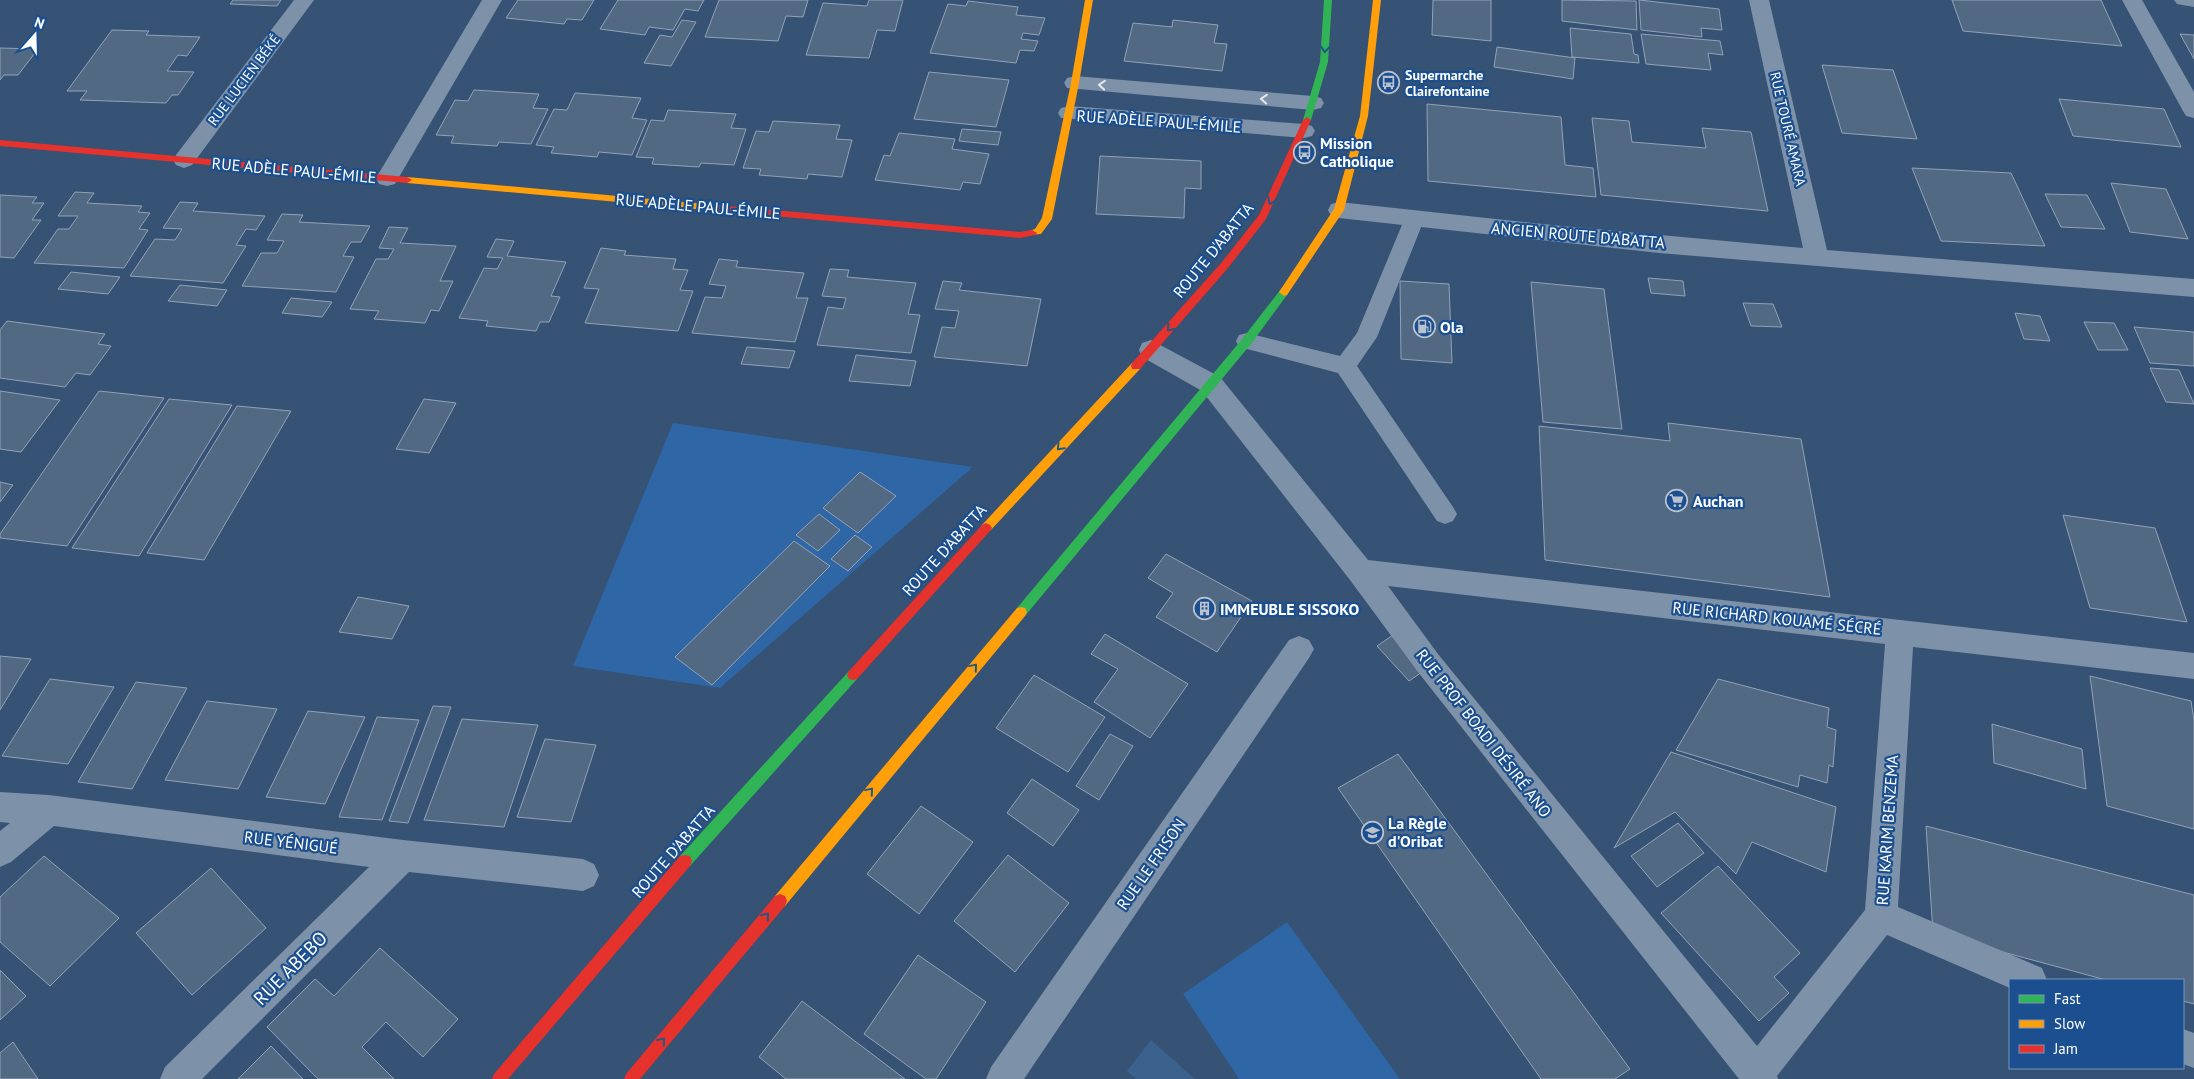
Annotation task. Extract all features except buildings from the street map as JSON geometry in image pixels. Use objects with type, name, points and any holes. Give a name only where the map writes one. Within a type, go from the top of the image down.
[{"type":"street","name":"RUE LUCIEN BÉKÉ","points":[[184,160],[304,0]]},
{"type":"street","points":[[387,178],[492,0]]},
{"type":"street","points":[[1069,113],[1089,0]]},
{"type":"street","name":"ROUTE D'ABATTA","points":[[499,1079],[677,870],[1053,453],[1151,350],[1226,265],[1263,217],[1304,131],[1313,102],[1324,62],[1328,0]]},
{"type":"street","points":[[631,1079],[1211,384],[1292,282],[1339,210],[1364,116],[1376,0]]},
{"type":"street","name":"RUE TOURÉ AMARA","points":[[1759,0],[1817,257]]},
{"type":"street","points":[[2132,0],[2194,111]]},
{"type":"street","points":[[2184,0],[2194,1]]},
{"type":"street","name":"RUE ADÈLE PAUL-ÉMILE","points":[[1075,83],[1313,102]]},
{"type":"street","name":"RUE ADÈLE PAUL-ÉMILE","points":[[0,143],[1020,235],[1038,232],[1047,219],[1069,113],[1304,131]]},
{"type":"street","name":"ANCIEN ROUTE D'ABATTA","points":[[1339,210],[1414,220],[1817,257],[2194,288]]},
{"type":"street","points":[[1151,350],[1211,384]]},
{"type":"street","name":"RUE PROF BOADI DÉSIRÉ ANO","points":[[1211,384],[1360,571],[1428,663],[1759,1076]]},
{"type":"street","name":"RUE RICHARD KOUAMÉ SÉCRÉ","points":[[1360,571],[2194,666]]},
{"type":"street","name":"RUE KARIM BENZEMA","points":[[1759,1076],[1881,916],[1900,632]]},
{"type":"street","name":"RUE LE FRISON","points":[[1003,1079],[1299,648]]},
{"type":"street","name":"RUE YÉNIGUÉ","points":[[0,806],[49,810],[403,856],[583,875]]},
{"type":"street","points":[[0,851],[49,810]]},
{"type":"street","name":"RUE ABEBO","points":[[177,1079],[403,856]]},
{"type":"street","points":[[1881,916],[2028,979]]},
{"type":"lane","points":[[1345,366],[1366,338],[1414,220]]},
{"type":"lane","points":[[1246,341],[1345,366],[1445,514]]},
{"type":"shaded area","points":[[673,423],[973,467],[720,688],[573,666]]},
{"type":"shaded area","points":[[1287,922],[1400,1079],[1239,1079],[1183,994]]},
{"type":"shaded area","points":[[1151,1040],[1195,1079],[1136,1079],[1127,1071]]},
{"type":"traffic: fast","points":[[1307,120],[1324,62],[1328,0]]},
{"type":"traffic: fast","points":[[1021,612],[1247,341],[1284,292]]},
{"type":"traffic: fast","points":[[685,861],[853,675]]},
{"type":"traffic: slow","points":[[1032,233],[1038,232],[1047,219],[1075,83],[1089,0]]},
{"type":"traffic: slow","points":[[1284,292],[1339,210],[1364,116],[1377,0]]},
{"type":"traffic: slow","points":[[407,180],[717,208]]},
{"type":"traffic: slow","points":[[986,528],[1136,366]]},
{"type":"traffic: slow","points":[[780,901],[1021,612]]},
{"type":"traffic: jam","points":[[1136,366],[1225,265],[1263,217],[1307,120]]},
{"type":"traffic: jam","points":[[0,143],[407,180]]},
{"type":"traffic: jam","points":[[717,208],[1020,235],[1032,233]]},
{"type":"traffic: jam","points":[[853,675],[986,528]]},
{"type":"traffic: jam","points":[[499,1079],[685,861]]},
{"type":"traffic: jam","points":[[631,1079],[780,901]]},
{"type":"place","name":"Supermarche Clairefontaine","points":[[1389,83]]},
{"type":"place","name":"Mission Catholique","points":[[1304,152]]},
{"type":"place","name":"Ola","points":[[1424,327]]},
{"type":"place","name":"Auchan","points":[[1677,501]]},
{"type":"place","name":"IMMEUBLE SISSOKO","points":[[1204,609]]},
{"type":"place","name":"La Règle d'Oribat","points":[[1372,832]]}]
